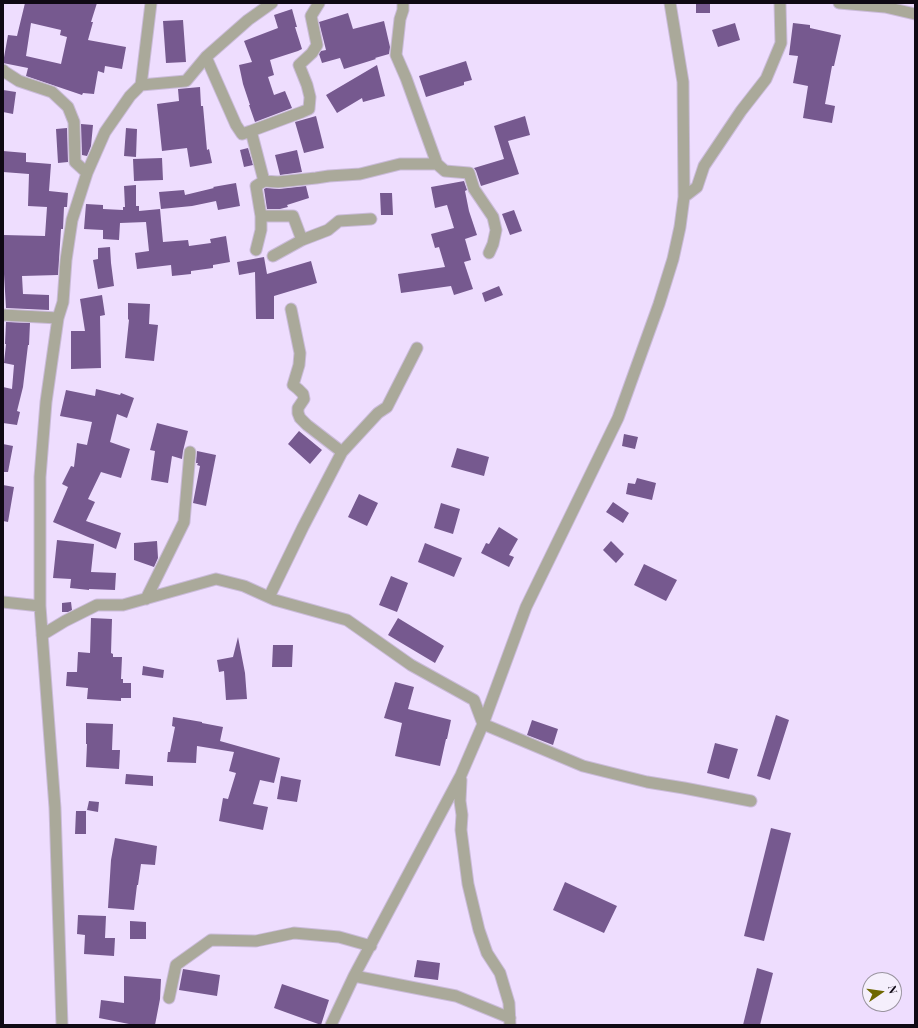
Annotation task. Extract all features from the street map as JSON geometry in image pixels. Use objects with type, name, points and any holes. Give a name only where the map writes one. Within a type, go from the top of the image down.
[{"type":"street","points":[[62,1025],[55,808],[40,606],[40,477],[46,402],[58,318],[63,302],[66,260],[72,220],[87,173],[105,132],[130,96],[141,85],[151,3]]},
{"type":"street","points":[[141,85],[186,81],[206,57],[248,20],[272,3]]},
{"type":"street","points":[[206,57],[236,125],[242,134],[309,109],[310,96],[299,65],[312,54],[317,45],[311,16],[319,3]]},
{"type":"street","points":[[403,3],[396,55],[406,78],[437,164],[445,172],[469,173],[474,189],[493,217],[496,230],[493,244],[489,253]]},
{"type":"street","points":[[331,1025],[354,976],[461,775],[483,724],[526,607],[618,418],[659,304],[673,259],[680,227],[684,197],[683,82],[670,3]]},
{"type":"street","points":[[684,197],[697,187],[704,166],[741,111],[766,79],[781,43],[780,3]]},
{"type":"street","points":[[839,3],[885,7],[915,5]]},
{"type":"street","points":[[885,7],[915,14]]},
{"type":"street","points":[[3,70],[19,81],[52,92],[68,107],[74,122],[75,162],[87,173]]},
{"type":"street","points":[[251,131],[264,181]]},
{"type":"street","points":[[256,250],[261,216],[256,186],[264,181],[285,181],[360,174],[400,164],[437,164]]},
{"type":"street","points":[[261,216],[293,216],[302,240]]},
{"type":"street","points":[[273,256],[302,240],[328,230],[339,221],[371,219]]},
{"type":"street","points":[[291,309],[300,353],[299,365],[293,385],[303,394],[304,399],[298,408],[298,413],[300,418],[342,452]]},
{"type":"street","points":[[3,315],[58,318]]},
{"type":"street","points":[[269,597],[342,452],[378,413],[387,407],[417,348]]},
{"type":"street","points":[[146,599],[184,522],[190,452]]},
{"type":"street","points":[[42,636],[65,621],[97,605],[123,605],[216,579],[244,586],[275,600],[347,620],[411,665],[474,700],[483,724],[583,766],[648,782],[750,801]]},
{"type":"street","points":[[3,602],[40,606]]},
{"type":"street","points":[[354,976],[456,996],[510,1021],[509,1003],[500,972],[487,952],[478,930],[468,884],[461,830],[461,775]]},
{"type":"street","points":[[169,998],[176,965],[211,940],[256,941],[294,933],[338,937],[371,946]]},
{"type":"building","points":[[25,3],[97,3],[91,22],[93,22],[88,40],[126,47],[122,69],[105,66],[104,73],[98,71],[94,94],[83,93],[82,95],[26,76],[28,68],[3,63],[8,35],[17,36]],"holes":[[[31,23],[61,30],[60,35],[67,37],[61,64],[26,56]]]},
{"type":"building","points":[[696,3],[710,3],[710,13],[696,13]]},
{"type":"building","points":[[292,9],[297,27],[295,27],[302,49],[270,60],[274,75],[268,77],[274,95],[285,91],[292,108],[255,122],[243,84],[239,65],[252,62],[244,41],[278,28],[274,15]]},
{"type":"building","points":[[348,13],[353,29],[384,21],[390,47],[389,54],[344,69],[340,58],[322,63],[319,54],[321,51],[326,50],[319,22]]},
{"type":"building","points":[[183,20],[186,62],[166,63],[163,21]]},
{"type":"building","points":[[735,23],[740,40],[718,47],[712,30]]},
{"type":"building","points":[[793,23],[810,25],[810,28],[841,35],[834,66],[832,66],[825,104],[835,106],[832,123],[803,118],[808,86],[793,83],[798,56],[789,55]]},
{"type":"building","points":[[466,61],[472,80],[464,82],[464,85],[426,97],[419,76]]},
{"type":"building","points":[[377,65],[385,96],[363,102],[362,98],[337,113],[326,95]]},
{"type":"building","points":[[200,87],[207,150],[209,149],[212,163],[190,167],[187,148],[162,151],[157,104],[179,101],[178,89]]},
{"type":"building","points":[[3,90],[16,92],[13,114],[3,112]]},
{"type":"building","points":[[316,116],[324,148],[304,153],[295,122]]},
{"type":"building","points":[[525,116],[530,135],[508,141],[519,174],[481,186],[474,168],[504,159],[494,126]]},
{"type":"building","points":[[81,124],[93,125],[91,146],[87,156],[82,155]]},
{"type":"building","points":[[67,128],[68,162],[58,163],[56,129]]},
{"type":"building","points":[[126,128],[137,129],[136,157],[124,156]]},
{"type":"building","points":[[248,148],[253,165],[244,167],[240,150]]},
{"type":"building","points":[[297,150],[302,172],[280,175],[275,155]]},
{"type":"building","points":[[3,151],[26,153],[26,162],[51,164],[49,191],[68,193],[67,207],[64,207],[63,229],[61,229],[58,275],[22,276],[23,294],[49,295],[49,310],[6,308],[3,274],[3,235],[45,236],[47,207],[28,206],[29,174],[3,172]]},
{"type":"building","points":[[162,158],[163,180],[134,181],[133,159]]},
{"type":"building","points":[[464,181],[467,190],[465,191],[469,211],[477,235],[465,239],[471,260],[464,262],[473,289],[454,295],[451,286],[401,293],[398,274],[445,267],[439,247],[435,248],[431,234],[454,228],[447,205],[435,208],[431,187]]},
{"type":"building","points":[[236,183],[240,206],[218,210],[216,201],[192,206],[161,209],[159,192],[184,190],[185,195],[214,188],[213,187]]},
{"type":"building","points":[[136,185],[136,206],[139,206],[139,211],[160,209],[163,242],[188,240],[189,246],[211,243],[210,239],[226,236],[230,262],[213,265],[213,268],[191,271],[191,274],[172,276],[171,265],[137,269],[135,253],[149,251],[146,222],[120,223],[119,240],[103,239],[103,230],[84,229],[86,204],[103,205],[103,209],[123,210],[123,207],[125,207],[124,186]]},
{"type":"building","points":[[306,186],[309,198],[287,205],[288,207],[280,209],[267,209],[264,189]]},
{"type":"building","points":[[380,193],[392,193],[393,215],[381,215]]},
{"type":"building","points":[[514,210],[522,231],[510,235],[502,214]]},
{"type":"building","points":[[110,247],[114,286],[98,289],[93,260],[98,259],[98,248]]},
{"type":"building","points":[[264,257],[267,274],[311,261],[317,283],[274,296],[274,319],[256,319],[255,272],[239,275],[237,262]]},
{"type":"building","points":[[499,286],[503,295],[485,302],[482,293]]},
{"type":"building","points":[[102,295],[105,315],[100,316],[101,368],[71,369],[71,331],[85,331],[80,299]]},
{"type":"building","points":[[128,303],[150,304],[149,324],[158,325],[154,361],[125,358],[129,320]]},
{"type":"building","points":[[6,322],[30,323],[29,345],[23,387],[17,411],[20,412],[17,425],[3,423],[3,387],[12,389],[14,365],[4,363]]},
{"type":"building","points":[[96,389],[120,395],[121,393],[134,398],[127,418],[117,414],[110,442],[130,449],[121,478],[101,472],[88,499],[95,502],[86,521],[121,533],[116,549],[53,522],[68,487],[62,484],[71,466],[74,467],[77,443],[87,445],[92,422],[60,416],[66,390],[95,396]]},
{"type":"building","points":[[157,423],[188,431],[182,459],[172,456],[168,483],[151,480],[155,451],[150,450]]},
{"type":"building","points":[[299,431],[322,450],[310,464],[288,444]]},
{"type":"building","points":[[624,434],[638,437],[635,449],[622,446]]},
{"type":"building","points":[[3,444],[13,446],[8,472],[3,472]]},
{"type":"building","points":[[457,448],[489,457],[484,476],[451,467]]},
{"type":"building","points":[[197,451],[216,455],[206,506],[193,503],[200,466],[196,463]]},
{"type":"building","points":[[637,478],[656,483],[652,500],[626,494],[628,483],[635,484]]},
{"type":"building","points":[[3,485],[14,487],[8,522],[3,521]]},
{"type":"building","points":[[359,494],[378,503],[367,526],[348,517]]},
{"type":"building","points":[[613,502],[629,513],[623,523],[606,512]]},
{"type":"building","points":[[441,503],[460,509],[453,534],[434,528]]},
{"type":"building","points":[[499,527],[518,539],[509,555],[514,557],[509,567],[481,553],[486,543],[489,544]]},
{"type":"building","points":[[57,540],[94,544],[91,572],[116,573],[115,590],[70,588],[71,579],[53,578]]},
{"type":"building","points":[[157,541],[158,558],[154,567],[134,560],[134,543]]},
{"type":"building","points":[[611,541],[624,554],[616,563],[603,550]]},
{"type":"building","points":[[425,543],[462,558],[454,577],[418,562]]},
{"type":"building","points":[[644,564],[677,580],[666,601],[634,585]]},
{"type":"building","points":[[391,576],[408,583],[397,612],[379,605]]},
{"type":"building","points":[[71,602],[72,610],[62,612],[62,603]]},
{"type":"building","points":[[91,618],[112,619],[111,653],[113,654],[113,657],[122,657],[121,679],[123,679],[123,683],[131,683],[131,698],[121,698],[121,701],[87,699],[88,688],[66,686],[67,672],[77,672],[78,652],[90,653]]},
{"type":"building","points":[[398,618],[444,646],[435,663],[388,635]]},
{"type":"building","points":[[238,637],[245,673],[247,699],[226,700],[224,671],[219,672],[217,660],[233,657]]},
{"type":"building","points":[[273,645],[293,645],[292,667],[272,667]]},
{"type":"building","points":[[143,666],[164,670],[163,678],[142,675]]},
{"type":"building","points":[[395,682],[414,687],[408,709],[451,720],[440,766],[395,756],[402,723],[384,718]]},
{"type":"building","points":[[776,715],[789,720],[770,780],[757,776]]},
{"type":"building","points":[[173,717],[223,727],[220,741],[280,758],[274,783],[260,780],[253,804],[268,807],[263,830],[219,821],[223,798],[228,799],[236,773],[229,771],[234,752],[197,746],[196,763],[167,762],[168,752],[170,752],[175,727],[172,726]]},
{"type":"building","points":[[532,720],[558,729],[553,745],[527,735]]},
{"type":"building","points":[[86,723],[113,724],[112,750],[120,750],[119,769],[86,767]]},
{"type":"building","points":[[715,743],[738,749],[729,779],[707,773]]},
{"type":"building","points":[[126,774],[153,776],[153,786],[125,784]]},
{"type":"building","points":[[281,776],[301,780],[297,802],[277,799]]},
{"type":"building","points":[[89,801],[99,802],[98,812],[87,810]]},
{"type":"building","points":[[76,811],[86,811],[86,834],[75,834]]},
{"type":"building","points":[[771,828],[791,833],[764,941],[744,936]]},
{"type":"building","points":[[115,838],[157,846],[155,865],[141,864],[134,910],[108,908],[111,860]]},
{"type":"building","points":[[565,882],[617,906],[604,933],[553,910]]},
{"type":"building","points":[[78,915],[106,916],[105,938],[115,938],[114,956],[84,954],[85,935],[77,934]]},
{"type":"building","points":[[130,921],[146,922],[146,939],[130,939]]},
{"type":"building","points":[[417,960],[440,963],[438,980],[414,977]]},
{"type":"building","points":[[757,968],[773,973],[760,1025],[743,1025]]},
{"type":"building","points":[[183,969],[220,975],[217,996],[179,990]]},
{"type":"building","points":[[124,976],[161,979],[160,999],[155,1025],[134,1025],[99,1018],[101,1000],[124,1003]]},
{"type":"building","points":[[282,984],[329,1000],[321,1025],[274,1008]]}]
